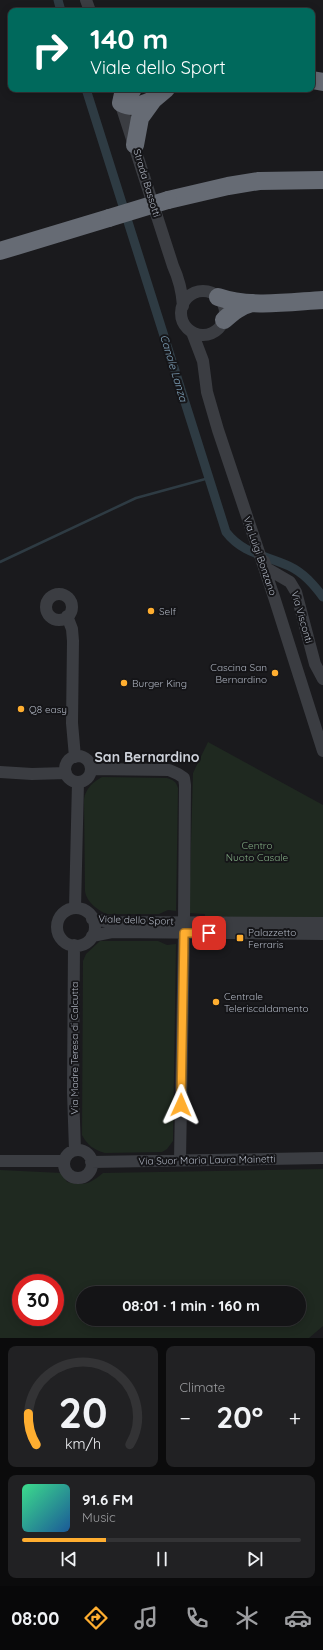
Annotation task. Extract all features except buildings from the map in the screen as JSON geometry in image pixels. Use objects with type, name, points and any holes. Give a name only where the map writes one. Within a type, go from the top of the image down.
[{"type":"highway","points":[[118,96],[128,107],[140,106],[160,94]]},
{"type":"highway","points":[[135,145],[140,118],[160,94]]},
{"type":"highway","points":[[228,186],[238,179],[267,173],[323,171]]},
{"type":"highway","points":[[0,251],[168,200],[228,186],[259,181],[323,180]]},
{"type":"highway","points":[[228,186],[241,189],[268,186],[323,186]]},
{"type":"highway","points":[[210,295],[234,302],[255,303],[323,300]]},
{"type":"highway","points":[[224,320],[243,306],[255,303]]},
{"type":"street","name":"Strada Bassotti","points":[[118,96],[173,266],[178,276],[182,290],[183,306]]},
{"type":"street","points":[[178,276],[195,289],[210,295],[224,308],[224,320],[221,326],[209,334],[203,335],[192,332],[182,321],[181,313],[183,306],[191,296],[210,295]]},
{"type":"street","name":"Via Luigi Bonzano","points":[[192,332],[203,361],[207,392],[218,430],[320,734],[323,751]]},
{"type":"street","name":"Via Luigi Bonzano","points":[[203,361],[209,334]]},
{"type":"street","name":"Via Visconti","points":[[256,518],[252,528],[259,544],[266,568],[290,582],[296,592],[315,664],[323,679]]},
{"type":"street","points":[[67,616],[72,629],[73,641],[72,723],[75,757]]},
{"type":"street","points":[[75,757],[82,757],[86,759],[91,769],[91,773],[86,779],[78,782],[71,779],[66,773],[68,761],[75,757]]},
{"type":"street","points":[[91,769],[169,770],[184,778],[184,928],[180,1160]]},
{"type":"street","points":[[0,772],[32,774],[66,773]]},
{"type":"street","points":[[75,908],[78,782]]},
{"type":"street","points":[[75,908],[85,911],[92,919],[94,928],[92,936],[84,943],[74,945],[65,942],[57,931],[57,926],[62,914],[66,911],[75,908]]},
{"type":"street","name":"Viale dello Sport","points":[[92,919],[184,928],[323,934]]},
{"type":"street","name":"Viale dello Sport","points":[[92,936],[112,932],[323,923]]},
{"type":"street","name":"Via Madre Teresa di Calcutta","points":[[74,945],[73,1092],[75,1150]]},
{"type":"street","points":[[75,1150],[80,1150],[88,1154],[91,1162],[90,1170],[84,1176],[71,1176],[65,1169],[64,1161],[68,1154],[75,1150]]},
{"type":"street","name":"Via Suor Maria Laura Mainetti","points":[[91,1162],[323,1158]]},
{"type":"street","points":[[0,1161],[64,1161]]},
{"type":"green space","name":"Centro Nuoto Casale","points":[[208,742],[323,805],[323,919],[205,917],[205,914],[189,913],[193,773]]},
{"type":"green space","points":[[102,777],[167,778],[175,782],[178,788],[176,911],[168,910],[159,914],[107,914],[96,908],[86,895],[84,799],[90,786]]},
{"type":"green space","points":[[100,941],[158,941],[167,945],[176,944],[173,1141],[167,1149],[162,1152],[105,1153],[91,1147],[82,1135],[83,961],[86,954]]},
{"type":"green space","points":[[323,1169],[323,1326],[309,1338],[0,1338],[0,1170],[62,1173],[67,1182],[79,1184],[94,1180],[103,1173]]},
{"type":"waterway","name":"Canale Lanza","points":[[58,0],[60,8]]},
{"type":"waterway","name":"Canale Lanza","points":[[87,92],[226,532],[247,550],[280,562],[299,572],[323,597]]},
{"type":"waterway","points":[[0,562],[136,498],[209,478]]},
{"type":"place","name":"Self","points":[[151,611]]},
{"type":"place","name":"Cascina San Bernardino","points":[[275,673]]},
{"type":"place","name":"Burger King","points":[[124,683]]},
{"type":"place","name":"Q8 easy","points":[[21,709]]},
{"type":"place","name":"Palazzetto Ferraris","points":[[240,938]]},
{"type":"place","name":"Centrale Teleriscaldamento","points":[[216,1002]]},
{"type":"district","name":"San Bernardino","points":[[147,757]]},
{"type":"route","points":[[181,1105],[184,933],[209,933]]}]
